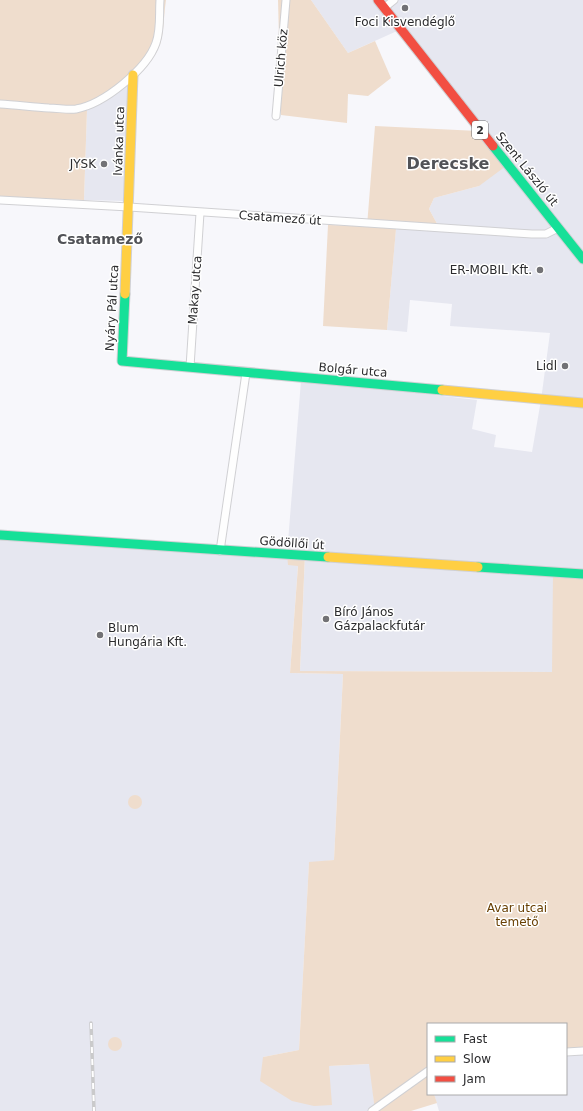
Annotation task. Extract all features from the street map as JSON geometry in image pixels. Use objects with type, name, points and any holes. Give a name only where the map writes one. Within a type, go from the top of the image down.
[{"type":"main road","name":"Szent László út","points":[[378,0],[583,259]]},
{"type":"main road","name":"Ivánka utca","points":[[129,207],[133,75]]},
{"type":"main road","name":"Nyáry Pál utca","points":[[122,361],[129,207]]},
{"type":"main road","name":"Bolgár utca","points":[[122,361],[583,403]]},
{"type":"main road","name":"Gödöllői út","points":[[0,536],[583,574]]},
{"type":"street","points":[[0,104],[76,109],[98,101],[133,75],[149,57],[158,37],[160,0]]},
{"type":"street","name":"Ulrich köz","points":[[276,116],[286,0]]},
{"type":"street","points":[[384,8],[394,0]]},
{"type":"street","name":"Csatamező út","points":[[0,200],[129,207],[200,213],[532,234],[546,234],[558,228]]},
{"type":"street","name":"Makay utca","points":[[190,367],[200,213]]},
{"type":"street","points":[[220,551],[246,373]]},
{"type":"street","points":[[567,1052],[583,1051]]},
{"type":"street","points":[[372,1111],[427,1072]]},
{"type":"shaded area","points":[[311,0],[583,0],[583,574],[553,572],[553,672],[300,671],[305,555],[298,565],[290,673],[343,674],[334,860],[309,863],[299,1050],[263,1057],[331,1105],[329,1066],[370,1064],[375,1111],[0,1111],[0,537],[287,554],[301,381],[341,384],[477,400],[472,429],[496,435],[494,447],[532,452],[550,333],[450,326],[452,304],[410,300],[407,332],[387,330],[396,228],[441,231],[429,209],[434,198],[479,186],[488,134],[406,27],[348,53]]},
{"type":"shaded area","points":[[129,84],[124,201],[84,200],[87,110],[106,100]]},
{"type":"shaded area","points":[[583,1048],[583,1111],[439,1111],[434,1095],[567,1095],[567,1049]]},
{"type":"green space","points":[[0,0],[166,0],[162,37],[158,49],[151,61],[132,81],[110,97],[87,110],[84,200],[0,197]]},
{"type":"green space","points":[[278,0],[311,0],[348,53],[375,41],[391,78],[368,96],[348,94],[347,123],[281,115]]},
{"type":"green space","points":[[375,126],[478,131],[506,166],[479,186],[434,198],[429,209],[441,231],[396,229],[387,330],[323,326],[328,225],[367,226]]},
{"type":"green space","name":"Avar utcai temető","points":[[287,554],[305,554],[300,671],[552,672],[553,571],[583,574],[583,1048],[567,1049],[567,1023],[427,1023],[427,1095],[434,1095],[437,1103],[411,1111],[375,1111],[369,1064],[329,1066],[332,1105],[314,1106],[292,1101],[260,1081],[263,1057],[299,1050],[309,862],[334,860],[343,674],[290,673],[298,566],[288,565]]},
{"type":"green space","points":[[132,795],[138,795],[142,799],[142,805],[138,809],[132,809],[128,805],[128,799]]},
{"type":"green space","points":[[112,1037],[118,1037],[122,1041],[122,1047],[118,1051],[112,1051],[108,1047],[108,1041]]},
{"type":"railway","points":[[91,1023],[94,1111]]},
{"type":"traffic: fast","points":[[493,146],[583,259]]},
{"type":"traffic: fast","points":[[125,294],[122,361],[442,390]]},
{"type":"traffic: fast","points":[[0,535],[328,557]]},
{"type":"traffic: fast","points":[[478,567],[583,574]]},
{"type":"traffic: slow","points":[[125,294],[133,75]]},
{"type":"traffic: slow","points":[[442,390],[583,403]]},
{"type":"traffic: slow","points":[[328,557],[478,567]]},
{"type":"traffic: jam","points":[[378,0],[493,146]]},
{"type":"place","name":"Foci Kisvendéglő","points":[[405,8]]},
{"type":"place","name":"JYSK","points":[[104,164]]},
{"type":"place","name":"ER-MOBIL Kft.","points":[[540,270]]},
{"type":"place","name":"Lidl","points":[[565,366]]},
{"type":"place","name":"Bíró János Gázpalackfutár","points":[[326,619]]},
{"type":"place","name":"Blum Hungária Kft.","points":[[100,635]]},
{"type":"district","name":"Derecske","points":[[448,163]]},
{"type":"district","name":"Csatamező","points":[[100,239]]}]
